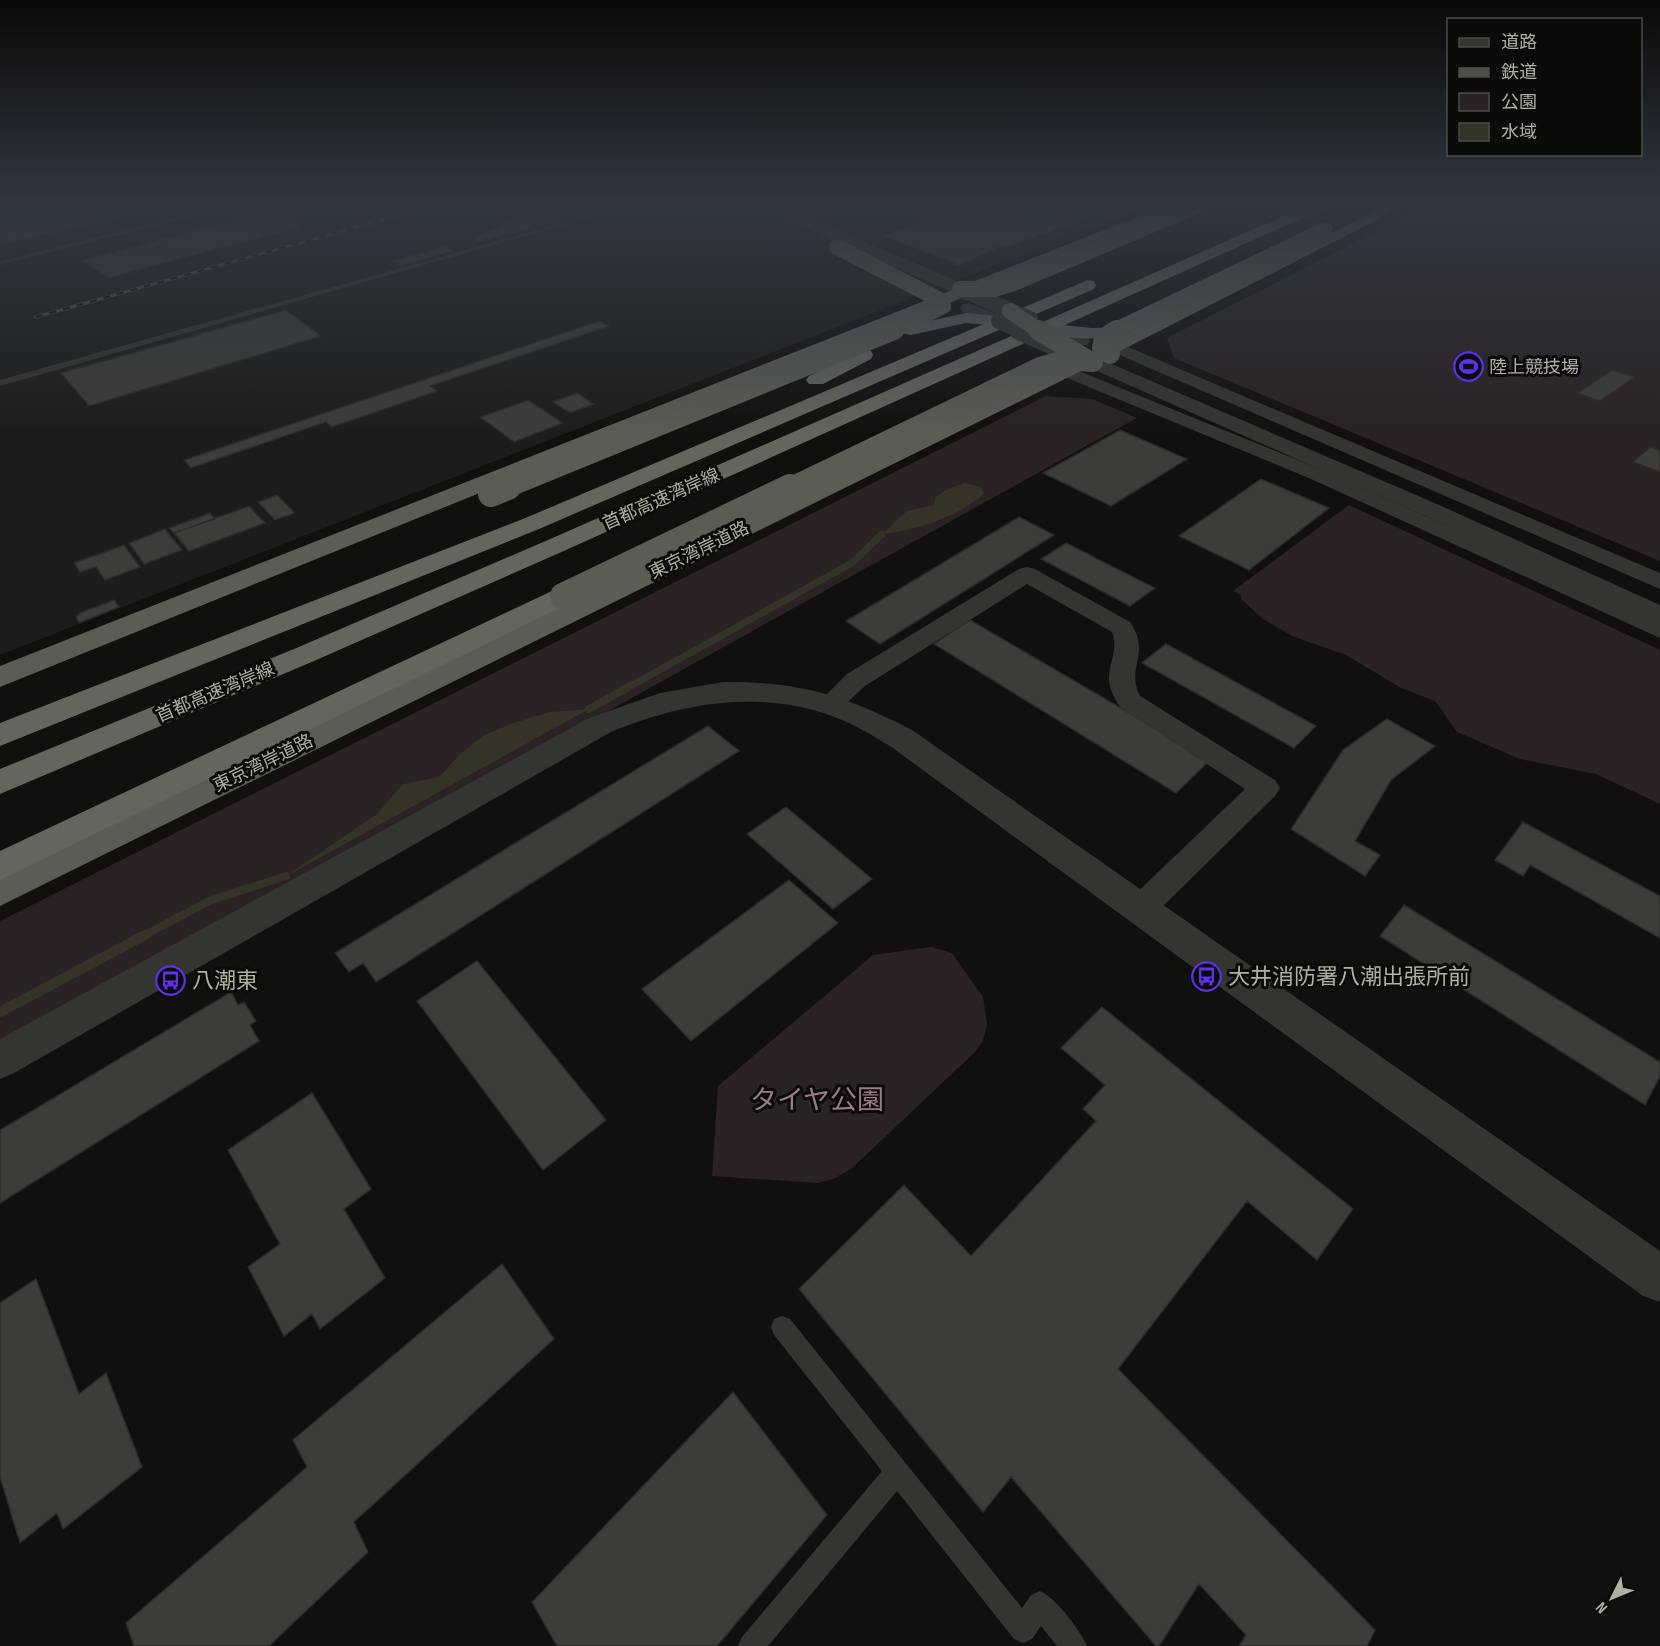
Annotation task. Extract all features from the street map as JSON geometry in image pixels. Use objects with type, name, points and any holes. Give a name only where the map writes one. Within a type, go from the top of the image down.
[{"type":"highway","points":[[66,651],[235,597],[879,336],[938,309],[944,304],[904,283]]},
{"type":"highway","points":[[0,677],[985,283]]},
{"type":"highway","points":[[960,289],[994,289],[1014,283]]},
{"type":"highway","points":[[1014,283],[1002,298],[1047,351],[1047,358],[1040,367]]},
{"type":"highway","name":"首都高速湾岸線","points":[[0,733],[531,524],[1094,283]]},
{"type":"highway","name":"首都高速湾岸線","points":[[0,782],[304,655],[1147,283]]},
{"type":"highway","points":[[1105,302],[1155,283]]},
{"type":"highway","points":[[0,866],[1040,367],[1108,348],[1228,283]]},
{"type":"highway","name":"東京湾岸道路","points":[[0,892],[1066,371],[1241,283]]},
{"type":"highway","points":[[960,289],[1024,325]]},
{"type":"highway","points":[[969,308],[1024,325]]},
{"type":"highway","points":[[879,336],[954,319],[1092,333],[1108,348]]},
{"type":"highway","points":[[531,524],[554,509],[759,410],[864,354]]},
{"type":"highway","points":[[417,687],[562,596]]},
{"type":"highway","points":[[0,794],[304,655]]},
{"type":"highway","points":[[0,884],[48,868]]},
{"type":"street","points":[[914,283],[969,308]]},
{"type":"street","points":[[945,283],[960,289]]},
{"type":"street","points":[[1024,325],[1108,348],[1660,582]]},
{"type":"street","points":[[1024,325],[1108,348],[1660,615]]},
{"type":"street","points":[[1066,371],[1318,475],[1660,630]]},
{"type":"street","points":[[1436,506],[1660,596]]},
{"type":"street","points":[[830,704],[856,680],[1027,574],[1121,627],[1127,633],[1129,640],[1121,677],[1122,692],[1130,702],[1265,788],[1141,908]]},
{"type":"street","points":[[0,1060],[544,755],[617,717],[671,699],[730,691],[784,694],[830,704],[901,738],[1660,1279]]},
{"type":"lane","points":[[0,383],[355,283]]},
{"type":"lane","points":[[782,1327],[1023,1630],[1040,1604],[1074,1646]]},
{"type":"lane","points":[[751,1646],[897,1472]]},
{"type":"shaded area","points":[[0,283],[950,283],[0,655]]},
{"type":"green space","name":"陸上競技場","points":[[1276,283],[1660,283],[1660,561],[1174,358],[1167,338]]},
{"type":"green space","points":[[1046,396],[1092,399],[1137,418],[0,1048],[0,921]]},
{"type":"green space","points":[[1349,505],[1660,650],[1660,804],[1596,774],[1520,759],[1457,732],[1435,701],[1401,688],[1346,655],[1292,636],[1263,619],[1241,599],[1241,595],[1233,591]]},
{"type":"green space","name":"タイヤ公園","points":[[931,947],[952,953],[983,997],[987,1024],[983,1041],[974,1053],[851,1169],[833,1179],[818,1183],[712,1176],[718,1086],[873,955]]},
{"type":"water","points":[[964,483],[981,487],[984,494],[961,510],[936,522],[882,534],[907,511],[934,505],[935,498],[944,491]]},
{"type":"water","points":[[589,709],[286,876],[377,814],[403,784],[439,777],[460,754],[483,736],[510,724],[550,712]]},
{"type":"building","points":[[286,310],[321,336],[89,406],[61,373]]},
{"type":"building","points":[[599,321],[609,326],[430,386],[437,391],[332,427],[326,422],[191,468],[184,460]]},
{"type":"building","points":[[1612,370],[1635,377],[1600,401],[1577,393]]},
{"type":"building","points":[[577,393],[594,404],[570,413],[553,402]]},
{"type":"building","points":[[528,400],[563,423],[514,442],[480,417]]},
{"type":"building","points":[[1120,430],[1187,459],[1111,506],[1043,473]]},
{"type":"building","points":[[1650,447],[1660,450],[1660,472],[1633,462]]},
{"type":"building","points":[[1261,479],[1329,508],[1249,570],[1179,536]]},
{"type":"building","points":[[277,495],[295,513],[275,520],[258,502]]},
{"type":"building","points":[[249,506],[265,523],[189,551],[174,533]]},
{"type":"building","points":[[210,513],[215,519],[174,533],[169,528]]},
{"type":"building","points":[[1019,517],[1054,535],[880,644],[846,621]]},
{"type":"building","points":[[165,529],[182,550],[144,564],[129,543]]},
{"type":"building","points":[[1066,543],[1155,588],[1130,606],[1041,559]]},
{"type":"building","points":[[124,545],[140,567],[105,580],[96,567],[80,572],[74,563]]},
{"type":"building","points":[[114,600],[119,607],[79,623],[76,617],[80,613]]},
{"type":"building","points":[[970,620],[1210,760],[1176,793],[934,644]]},
{"type":"building","points":[[1166,644],[1316,726],[1294,748],[1142,663]]},
{"type":"building","points":[[1387,719],[1435,746],[1391,780],[1355,841],[1380,855],[1365,876],[1291,829],[1343,750]]},
{"type":"building","points":[[708,726],[739,751],[376,982],[363,963],[349,972],[335,953]]},
{"type":"building","points":[[786,807],[872,879],[833,909],[747,834]]},
{"type":"building","points":[[1523,822],[1660,896],[1660,938],[1530,865],[1523,876],[1495,860]]},
{"type":"building","points":[[789,880],[838,923],[691,1041],[642,989]]},
{"type":"building","points":[[1404,905],[1660,1062],[1660,1076],[1645,1105],[1380,936]]},
{"type":"building","points":[[477,961],[606,1120],[543,1170],[417,1001]]},
{"type":"building","points":[[231,992],[238,1005],[244,1002],[256,1021],[250,1025],[259,1041],[0,1203],[0,1130]]},
{"type":"building","points":[[1102,1007],[1353,1209],[1317,1260],[1247,1201],[1118,1369],[1375,1630],[1367,1646],[1239,1646],[1246,1635],[1199,1584],[1159,1646],[1156,1646],[1011,1477],[983,1512],[799,1289],[904,1185],[971,1256],[1096,1121],[1083,1109],[1105,1085],[1061,1048]]},
{"type":"building","points":[[312,1093],[371,1189],[344,1209],[385,1278],[320,1329],[312,1314],[284,1336],[248,1267],[280,1244],[228,1150]]},
{"type":"building","points":[[502,1264],[554,1339],[354,1522],[368,1552],[269,1646],[134,1646],[126,1623],[307,1467],[293,1440]]},
{"type":"building","points":[[36,1279],[79,1394],[106,1373],[142,1467],[63,1529],[57,1513],[20,1543],[0,1477],[0,1303]]},
{"type":"building","points":[[733,1392],[827,1515],[717,1646],[557,1646],[532,1602]]},
{"type":"waterway","points":[[629,687],[852,563],[882,534]]},
{"type":"waterway","points":[[589,709],[632,685]]},
{"type":"waterway","points":[[143,936],[209,901],[286,876]]},
{"type":"waterway","points":[[0,1012],[145,935]]},
{"type":"railway","points":[[36,317],[158,283]]},
{"type":"place","name":"陸上競技場","points":[[1468,367]]},
{"type":"place","name":"大井消防署八潮出張所前","points":[[1207,976]]},
{"type":"place","name":"八潮東","points":[[171,980]]}]
